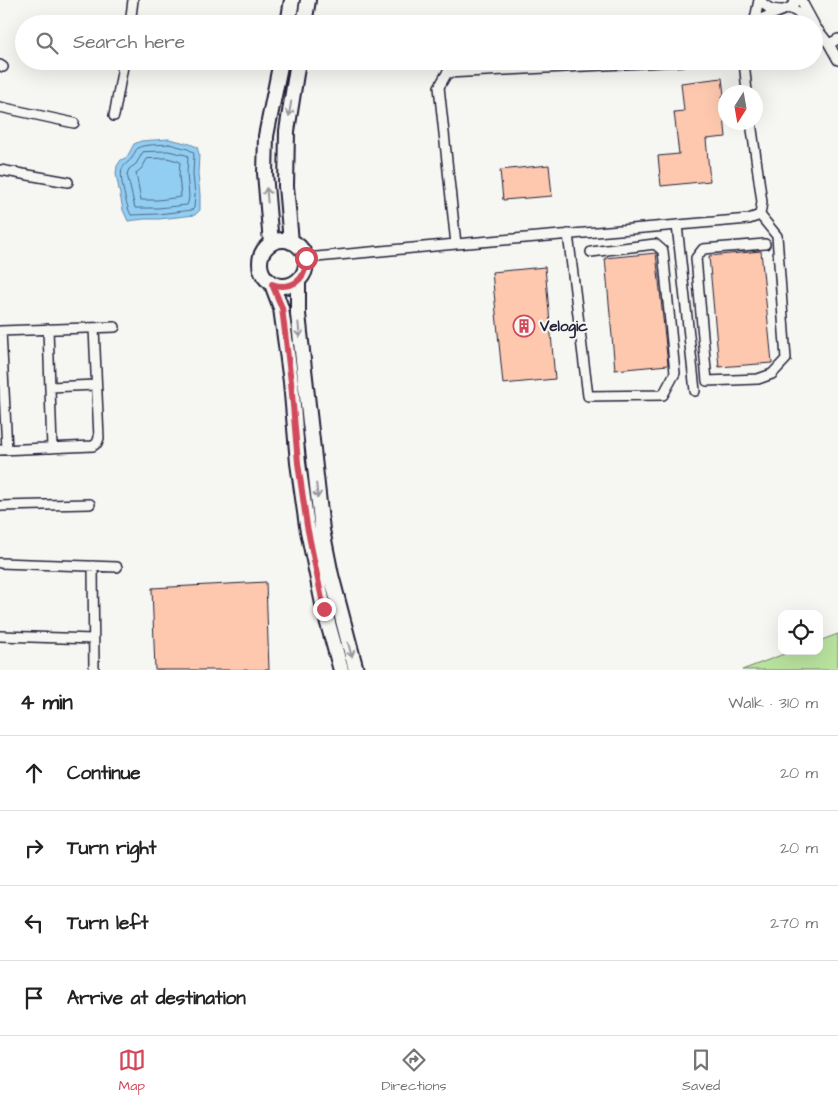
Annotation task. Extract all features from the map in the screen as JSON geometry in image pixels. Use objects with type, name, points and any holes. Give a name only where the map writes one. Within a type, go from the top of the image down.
[{"type":"street","points":[[131,15],[133,0]]},
{"type":"street","points":[[290,15],[292,0]]},
{"type":"street","points":[[306,15],[308,0]]},
{"type":"street","points":[[760,0],[767,7],[774,10],[785,9],[797,15]]},
{"type":"street","points":[[757,15],[760,0]]},
{"type":"street","points":[[771,15],[793,5],[796,0]]},
{"type":"street","points":[[801,0],[809,15]]},
{"type":"street","points":[[823,36],[838,60]]},
{"type":"street","points":[[829,44],[838,39]]},
{"type":"street","points":[[114,116],[122,70]]},
{"type":"street","points":[[271,243],[265,173],[266,136],[279,70]]},
{"type":"street","points":[[291,242],[286,186],[287,131],[297,70]]},
{"type":"street","points":[[456,244],[438,87],[447,73],[506,70]]},
{"type":"street","points":[[745,70],[746,85]]},
{"type":"street","points":[[0,107],[74,123]]},
{"type":"street","points":[[752,130],[762,202],[760,215],[777,236],[786,359],[772,374],[758,379],[707,381],[696,258],[703,249],[765,244]]},
{"type":"street","points":[[0,170],[68,182]]},
{"type":"street","points":[[306,258],[749,219],[760,215]]},
{"type":"street","points":[[678,225],[695,391]]},
{"type":"street","points":[[568,234],[588,396],[663,395],[675,373],[664,251],[654,244],[591,252]]},
{"type":"street","points":[[284,240],[301,248],[306,258],[306,269],[303,276],[292,285],[278,286],[272,284],[262,274],[260,267],[262,253],[271,243],[284,240]]},
{"type":"street","points":[[298,281],[300,342],[322,530],[331,576],[356,670]]},
{"type":"street","points":[[272,284],[282,308],[298,463],[307,526],[324,609],[341,670]]},
{"type":"street","points":[[94,328],[99,438],[97,443],[93,446],[3,450],[0,331],[115,327]]},
{"type":"street","points":[[48,329],[52,448]]},
{"type":"street","points":[[50,387],[96,385]]},
{"type":"street","points":[[0,506],[90,504]]},
{"type":"street","points":[[0,563],[116,567]]},
{"type":"street","points":[[93,566],[94,670]]},
{"type":"street","points":[[0,636],[93,639]]},
{"type":"green space","points":[[838,634],[838,670],[742,670],[781,655],[823,655],[823,640]]},
{"type":"water","points":[[169,139],[197,147],[199,154],[200,210],[195,215],[128,221],[123,210],[116,174],[117,166],[121,160],[127,157],[134,144],[141,141]]},
{"type":"building","points":[[722,78],[723,85],[718,85],[718,130],[725,130],[726,137],[706,139],[710,181],[661,186],[658,156],[679,154],[674,112],[684,111],[681,83]]},
{"type":"building","points":[[549,165],[552,196],[503,200],[500,170]]},
{"type":"building","points":[[761,251],[772,363],[719,367],[709,256]]},
{"type":"building","points":[[656,253],[668,365],[615,370],[605,258]]},
{"type":"building","name":"Velogic","points":[[545,267],[555,379],[503,384],[492,272]]},
{"type":"building","points":[[266,582],[269,670],[155,670],[152,588]]},
{"type":"place","name":"Velogic","points":[[524,326]]},
{"type":"route","points":[[306,258],[306,269],[298,281],[292,285],[285,286],[272,284],[282,308],[298,463],[307,526],[324,609]]}]
